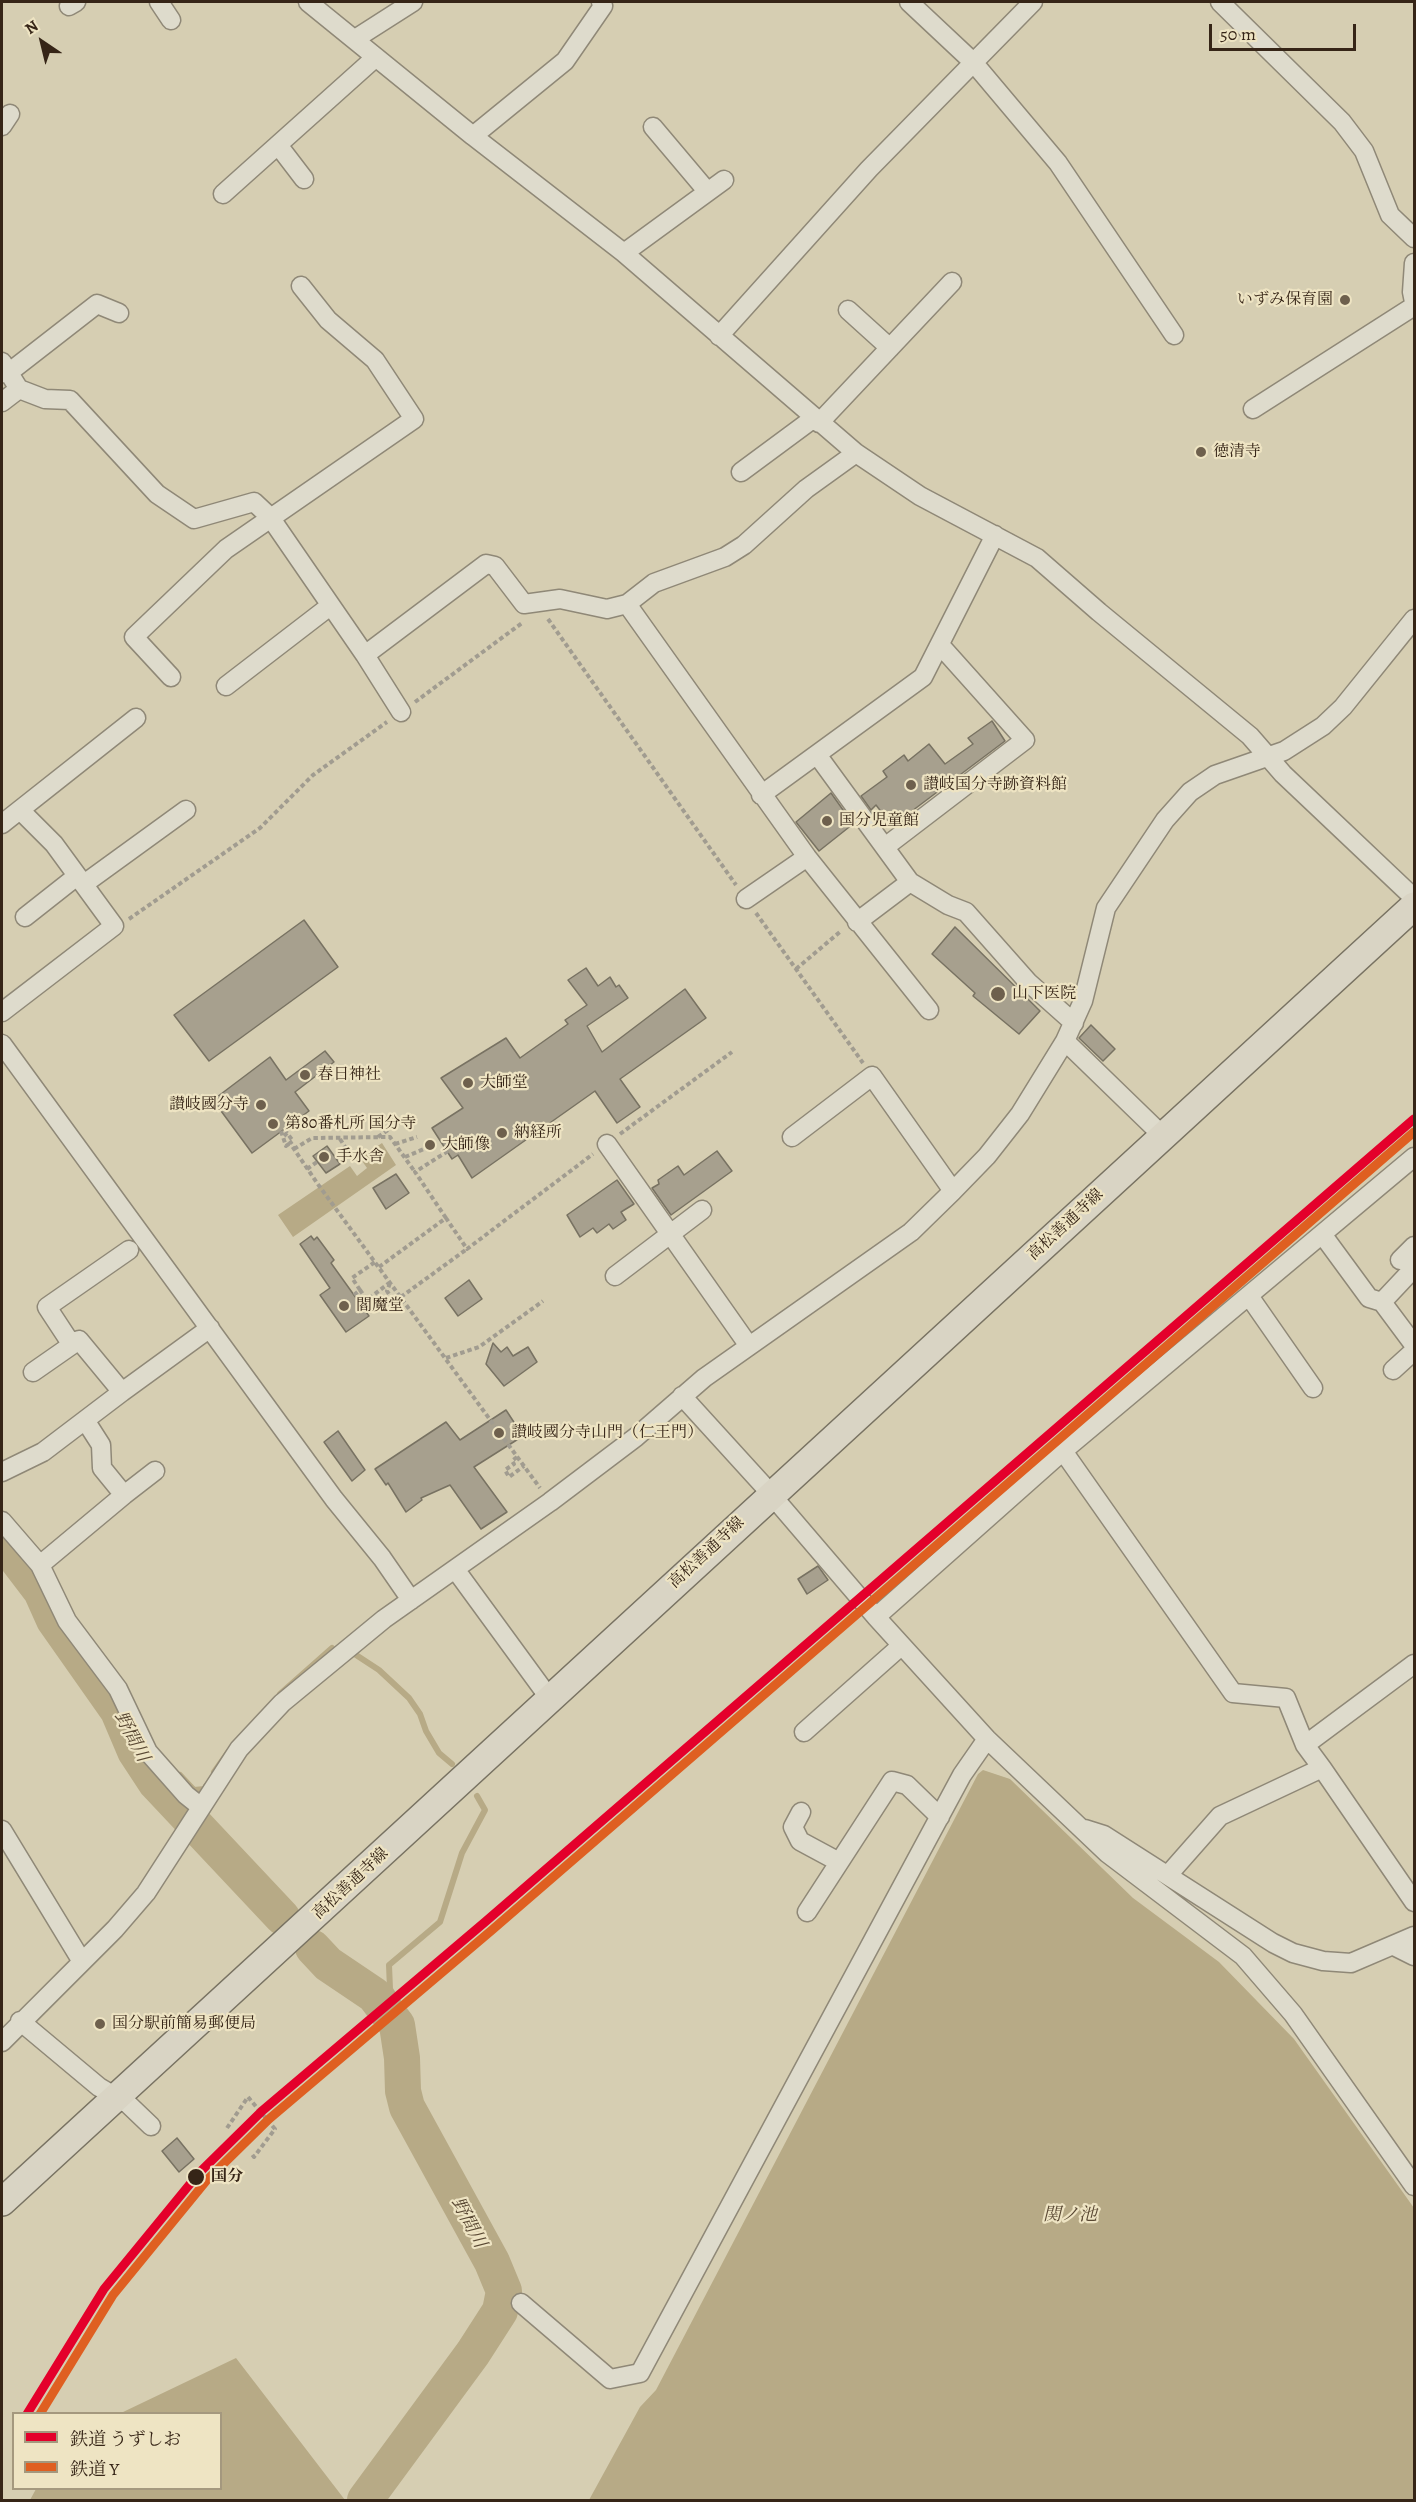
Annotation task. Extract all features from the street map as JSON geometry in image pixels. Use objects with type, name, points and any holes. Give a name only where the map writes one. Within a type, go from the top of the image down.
[{"type":"main road","name":"高松善通寺線","points":[[2,2202],[116,2096],[292,1939],[771,1494],[1414,906]]},
{"type":"street","points":[[159,2],[171,20]]},
{"type":"street","points":[[308,2],[473,136],[624,253],[856,453],[920,496],[1037,558],[1250,736],[1284,774],[1414,898]]},
{"type":"street","points":[[355,39],[413,2]]},
{"type":"street","points":[[473,136],[565,61],[603,6],[601,2]]},
{"type":"street","points":[[909,2],[973,62],[1058,163],[1174,334]]},
{"type":"street","points":[[719,336],[868,169],[1033,2]]},
{"type":"street","points":[[1220,2],[1342,122],[1364,151],[1390,215],[1414,238]]},
{"type":"street","points":[[223,194],[376,57]]},
{"type":"street","points":[[653,127],[707,191]]},
{"type":"street","points":[[278,146],[304,179]]},
{"type":"street","points":[[624,253],[724,180]]},
{"type":"street","points":[[1414,263],[1414,302]]},
{"type":"street","points":[[741,472],[817,420],[890,348],[952,282]]},
{"type":"street","points":[[171,677],[134,637],[226,549],[414,420],[375,360],[328,320],[301,286]]},
{"type":"street","points":[[119,313],[97,304],[4,368],[19,389],[45,399],[70,400],[157,494],[194,519],[254,502],[270,517],[365,655],[401,712]]},
{"type":"street","points":[[1253,409],[1414,306]]},
{"type":"street","points":[[848,310],[890,348]]},
{"type":"street","points":[[2,402],[19,389]]},
{"type":"street","points":[[365,655],[486,564],[495,566],[531,602],[560,598],[607,609],[627,604],[654,584],[725,557],[744,545],[806,489],[856,453]]},
{"type":"street","points":[[761,795],[818,756],[923,677],[995,535]]},
{"type":"street","points":[[627,604],[761,795],[857,922],[928,1010]]},
{"type":"street","points":[[226,686],[330,606]]},
{"type":"street","points":[[2,2042],[81,1960],[115,1929],[146,1893],[239,1749],[282,1703],[333,1659],[411,1600],[550,1502],[636,1437],[682,1396],[911,1232],[953,1191],[987,1156],[1020,1114],[1065,1041],[1083,1001],[1106,908],[1165,820],[1190,792],[1215,775],[1284,750],[1323,726],[1342,707],[1414,620]]},
{"type":"street","points":[[885,847],[1025,740],[940,645]]},
{"type":"street","points":[[2,1012],[114,926],[54,844],[9,813],[136,718]]},
{"type":"street","points":[[818,756],[910,882],[948,905],[966,912],[1021,975],[1074,1023]]},
{"type":"street","points":[[25,917],[186,810]]},
{"type":"street","points":[[746,899],[807,857]]},
{"type":"street","points":[[857,922],[910,882]]},
{"type":"street","points":[[1065,1041],[1163,1136]]},
{"type":"street","points":[[2,1044],[334,1499],[382,1558],[411,1600]]},
{"type":"street","points":[[792,1137],[872,1076],[953,1191]]},
{"type":"street","points":[[607,1144],[749,1346]]},
{"type":"street","points":[[876,1617],[1063,1451],[1414,1157]]},
{"type":"street","points":[[615,1276],[668,1233],[702,1210]]},
{"type":"street","points":[[1322,1234],[1369,1298],[1382,1302],[1414,1345]]},
{"type":"street","points":[[1382,1302],[1407,1264],[1414,1246]]},
{"type":"street","points":[[72,1346],[46,1307],[129,1250]]},
{"type":"street","points":[[1249,1296],[1313,1388]]},
{"type":"street","points":[[2,1472],[43,1452],[210,1328]]},
{"type":"street","points":[[33,1372],[79,1340],[122,1392]]},
{"type":"street","points":[[1393,1370],[1414,1351]]},
{"type":"street","points":[[682,1396],[771,1494],[876,1617],[987,1739],[1075,1826],[1136,1878],[1243,1956],[1293,2014],[1414,2186]]},
{"type":"street","points":[[85,1420],[101,1445],[102,1468],[124,1495]]},
{"type":"street","points":[[1063,1451],[1233,1693],[1286,1698],[1305,1745],[1414,1902]]},
{"type":"street","points":[[40,1565],[155,1471]]},
{"type":"street","points":[[2,1521],[40,1565],[67,1621],[118,1689],[148,1752],[186,1795],[195,1817]]},
{"type":"street","points":[[455,1569],[550,1699]]},
{"type":"street","points":[[804,1732],[902,1646]]},
{"type":"street","points":[[1305,1745],[1414,1664]]},
{"type":"street","points":[[521,2303],[610,2379],[640,2373],[962,1775],[987,1739]]},
{"type":"street","points":[[1168,1875],[1220,1816],[1322,1768]]},
{"type":"street","points":[[807,1912],[891,1780],[907,1785],[940,1817]]},
{"type":"street","points":[[801,1812],[793,1827],[800,1841],[839,1862]]},
{"type":"street","points":[[1075,1826],[1104,1835],[1272,1943],[1293,1953],[1323,1961],[1351,1963],[1414,1936]]},
{"type":"street","points":[[2,1830],[81,1960]]},
{"type":"street","points":[[1394,1946],[1414,1956]]},
{"type":"street","points":[[20,2021],[99,2087],[116,2096],[151,2126]]},
{"type":"path","points":[[114,926],[121,924],[260,828],[313,776],[528,618],[531,602]]},
{"type":"path","points":[[531,602],[543,614],[872,1076]]},
{"type":"path","points":[[796,969],[832,937],[857,922]]},
{"type":"path","points":[[390,1283],[387,1291],[394,1302],[732,1052]]},
{"type":"path","points":[[377,1138],[402,1120]]},
{"type":"path","points":[[283,1134],[287,1133],[293,1141],[290,1143],[317,1183],[550,1502]]},
{"type":"path","points":[[294,1149],[312,1138],[390,1137],[466,1249]]},
{"type":"path","points":[[395,1144],[417,1137]]},
{"type":"path","points":[[415,1172],[471,1137]]},
{"type":"path","points":[[340,1139],[356,1164]]},
{"type":"path","points":[[405,1157],[424,1149]]},
{"type":"path","points":[[308,1169],[317,1162]]},
{"type":"path","points":[[379,1267],[446,1218]]},
{"type":"path","points":[[375,1262],[352,1278],[367,1300],[390,1283]]},
{"type":"path","points":[[354,1295],[360,1290]]},
{"type":"path","points":[[446,1358],[479,1347],[543,1301]]},
{"type":"path","points":[[517,1457],[512,1461],[514,1464],[505,1470],[509,1476],[524,1466]]},
{"type":"path","points":[[227,2128],[248,2097],[275,2129],[254,2157],[251,2153]]},
{"type":"water","points":[[382,1143],[396,1165],[293,1237],[278,1215],[350,1166],[357,1176],[367,1168],[360,1158]]},
{"type":"water","name":"関ノ池","points":[[983,1770],[1010,1779],[1133,1898],[1219,1962],[1294,2039],[1414,2208],[1414,2500],[589,2500],[640,2407],[656,2390],[978,1774]]},
{"type":"water","points":[[236,2358],[345,2500],[30,2500],[35,2490],[222,2490],[222,2412],[123,2412]]},
{"type":"building","name":"讃岐国分寺跡資料館","points":[[992,721],[1005,741],[892,826],[876,805],[871,810],[861,796],[887,777],[883,771],[904,755],[908,761],[929,744],[945,764],[973,744],[968,738]]},
{"type":"building","name":"国分児童館","points":[[831,793],[853,824],[819,851],[796,822]]},
{"type":"building","points":[[304,920],[338,967],[209,1061],[174,1015]]},
{"type":"building","points":[[955,927],[1040,1011],[1019,1034],[973,996],[975,993],[932,954]]},
{"type":"building","points":[[586,968],[598,986],[610,977],[616,987],[619,985],[628,998],[587,1026],[602,1052],[685,989],[706,1018],[620,1079],[640,1107],[617,1123],[595,1091],[472,1178],[458,1155],[452,1159],[432,1128],[463,1108],[441,1078],[506,1038],[520,1058],[568,1024],[565,1020],[587,1005],[568,980]]},
{"type":"building","points":[[1091,1025],[1115,1049],[1103,1061],[1079,1038]]},
{"type":"building","name":"讃岐國分寺","points":[[325,1051],[334,1062],[295,1092],[309,1111],[252,1153],[213,1100],[270,1057],[286,1080]]},
{"type":"building","name":"手水舎","points":[[327,1146],[340,1164],[326,1173],[313,1156]]},
{"type":"building","points":[[717,1151],[732,1171],[671,1215],[652,1188],[659,1184],[658,1180],[678,1166],[684,1175]]},
{"type":"building","points":[[396,1174],[409,1193],[386,1209],[373,1188]]},
{"type":"building","points":[[617,1180],[634,1204],[621,1212],[626,1220],[613,1229],[609,1224],[597,1233],[593,1228],[580,1237],[567,1215]]},
{"type":"building","points":[[311,1236],[314,1240],[317,1237],[334,1260],[331,1263],[369,1316],[346,1332],[320,1295],[330,1288],[300,1244]]},
{"type":"building","points":[[469,1280],[482,1299],[458,1316],[445,1298]]},
{"type":"building","points":[[493,1343],[501,1352],[507,1347],[513,1356],[528,1347],[537,1362],[504,1386],[486,1364]]},
{"type":"building","points":[[506,1410],[523,1436],[474,1467],[507,1512],[481,1529],[450,1485],[421,1498],[422,1500],[406,1512],[388,1483],[386,1485],[375,1469],[446,1422],[460,1440]]},
{"type":"building","points":[[338,1431],[365,1470],[352,1481],[324,1442]]},
{"type":"building","points":[[818,1566],[828,1580],[807,1594],[798,1579]]},
{"type":"building","points":[[177,2138],[194,2159],[179,2172],[162,2151]]},
{"type":"waterway","name":"野間川","points":[[2,1540],[41,1591],[54,1620],[118,1711],[135,1751],[156,1783],[282,1917]]},
{"type":"waterway","points":[[280,1694],[332,1648]]},
{"type":"waterway","points":[[353,1653],[379,1670],[409,1698],[420,1714],[426,1731],[439,1753],[452,1764]]},
{"type":"waterway","points":[[214,1772],[229,1751]]},
{"type":"waterway","points":[[180,1775],[194,1790],[205,1789],[206,1786]]},
{"type":"waterway","points":[[416,2123],[413,2037],[406,2015],[390,1989],[389,1965],[440,1922],[462,1853],[485,1810],[477,1796]]},
{"type":"waterway","name":"野間川","points":[[313,1948],[328,1964],[374,1995],[397,2025],[402,2058],[403,2091],[407,2107],[492,2262],[504,2291],[500,2311],[473,2353],[365,2500]]},
{"type":"rail line","name":"うずしお","points":[[28,2412],[104,2289],[199,2173],[262,2111],[485,1922],[1414,1119]]},
{"type":"rail line","name":"Y","points":[[41,2412],[113,2295],[207,2180],[269,2119],[492,1930],[1414,1132]]},
{"type":"place","name":"いずみ保育園","points":[[1345,300]]},
{"type":"place","name":"徳清寺","points":[[1201,452]]},
{"type":"place","name":"讃岐国分寺跡資料館","points":[[911,785]]},
{"type":"place","name":"国分児童館","points":[[827,821]]},
{"type":"place","name":"山下医院","points":[[998,994]]},
{"type":"place","name":"春日神社","points":[[305,1075]]},
{"type":"place","name":"大師堂","points":[[468,1083]]},
{"type":"place","name":"讃岐國分寺","points":[[261,1105]]},
{"type":"place","name":"第80番札所 国分寺","points":[[273,1124]]},
{"type":"place","name":"納経所","points":[[502,1133]]},
{"type":"place","name":"大師像","points":[[430,1145]]},
{"type":"place","name":"手水舎","points":[[324,1157]]},
{"type":"place","name":"閻魔堂","points":[[344,1306]]},
{"type":"place","name":"讃岐國分寺山門（仁王門）","points":[[499,1433]]},
{"type":"place","name":"国分駅前簡易郵便局","points":[[100,2024]]},
{"type":"place","name":"国分","points":[[196,2177]]}]
